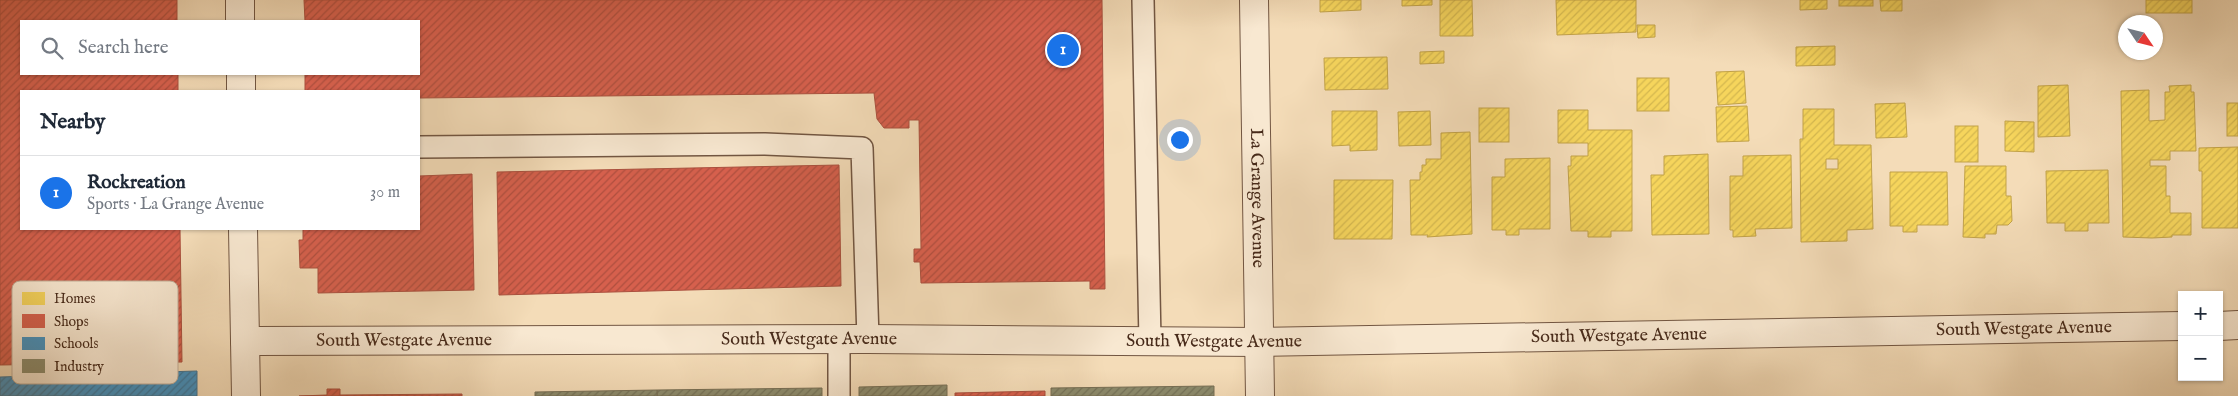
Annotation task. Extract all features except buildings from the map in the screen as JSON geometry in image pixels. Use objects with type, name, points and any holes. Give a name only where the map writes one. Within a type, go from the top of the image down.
[{"type":"street","points":[[240,0],[240,20]]},
{"type":"street","name":"La Grange Avenue","points":[[1254,0],[1260,396]]},
{"type":"street","points":[[241,75],[241,90]]},
{"type":"street","points":[[243,230],[246,396]]},
{"type":"street","points":[[2223,326],[2238,325]]},
{"type":"street","name":"South Westgate Avenue","points":[[245,341],[868,338],[1259,342],[2178,326]]},
{"type":"lane","points":[[1143,0],[1150,341]]},
{"type":"lane","points":[[420,147],[765,144],[862,148],[868,338]]},
{"type":"lane","points":[[839,339],[839,396]]},
{"type":"place","name":"Rockreation","points":[[1063,50]]}]
